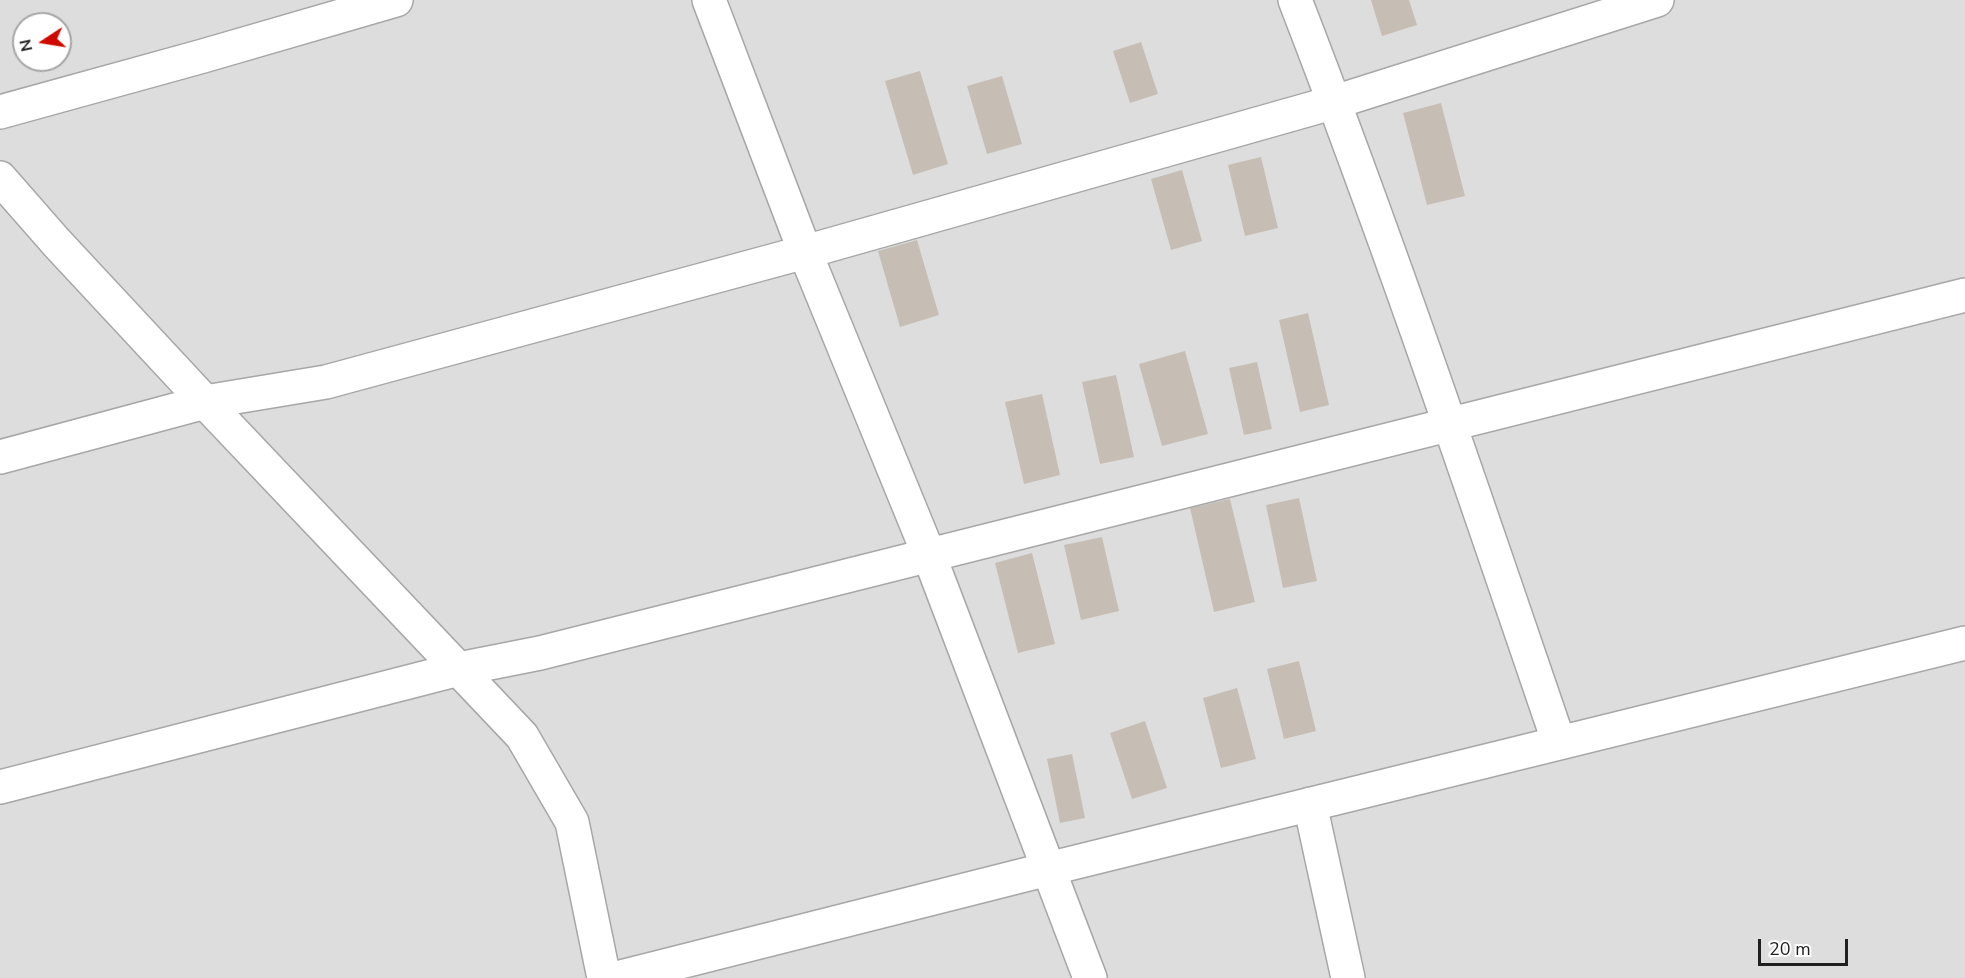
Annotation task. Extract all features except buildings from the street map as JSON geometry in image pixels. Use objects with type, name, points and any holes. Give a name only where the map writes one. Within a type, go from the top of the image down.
[{"type":"street","points":[[0,112],[396,0]]},
{"type":"street","points":[[709,0],[805,252],[929,555],[1090,978]]},
{"type":"street","points":[[1295,0],[1335,102],[1450,424],[1559,743]]},
{"type":"street","points":[[0,457],[205,402],[326,382],[805,252],[1335,102],[1657,0]]},
{"type":"street","points":[[0,178],[205,402],[522,736],[572,822],[604,978]]},
{"type":"street","points":[[0,787],[459,669],[540,653],[1965,295]]},
{"type":"street","points":[[617,978],[1965,642]]},
{"type":"street","points":[[1310,804],[1348,978]]},
{"type":"shaded area","points":[[0,0],[1965,0],[1965,978],[0,978]]}]
